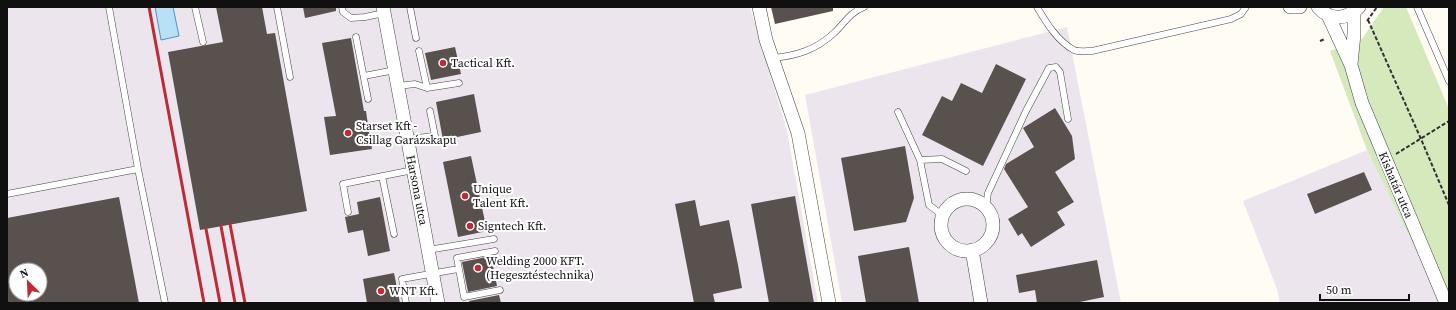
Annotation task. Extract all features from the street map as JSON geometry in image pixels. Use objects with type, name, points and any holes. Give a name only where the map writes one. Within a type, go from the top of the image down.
[{"type":"street","points":[[759,7],[766,40],[798,133],[829,303]]},
{"type":"street","points":[[1290,7],[1300,7]]},
{"type":"street","points":[[1318,7],[1328,15],[1351,65]]},
{"type":"street","name":"Harsona utca","points":[[384,10],[438,303]]},
{"type":"street","points":[[1328,15],[1341,17],[1357,10]]},
{"type":"street","points":[[1351,65],[1357,10]]},
{"type":"street","name":"Kishatár utca","points":[[1351,65],[1362,103],[1446,303]]},
{"type":"street","points":[[962,199],[970,199],[979,202],[986,207],[990,213],[992,229],[990,236],[979,248],[964,250],[956,248],[944,238],[941,231],[942,215],[954,202],[962,199]]},
{"type":"street","points":[[972,250],[981,303]]},
{"type":"lane","points":[[109,7],[138,169],[165,303]]},
{"type":"lane","points":[[196,7],[203,42]]},
{"type":"lane","points":[[277,7],[290,77]]},
{"type":"lane","points":[[342,7],[343,12],[351,18],[365,17],[384,10]]},
{"type":"lane","points":[[410,7],[416,38]]},
{"type":"lane","points":[[772,58],[790,56],[808,51],[822,44],[835,33],[855,11],[864,7]]},
{"type":"lane","points":[[1037,7],[1050,28],[1061,41],[1075,50],[1092,51],[1231,20],[1241,14],[1246,7]]},
{"type":"lane","points":[[1417,7],[1449,82]]},
{"type":"lane","points":[[356,37],[368,99]]},
{"type":"lane","points":[[419,51],[426,88]]},
{"type":"lane","points":[[986,207],[988,193],[1023,118],[1050,68],[1056,67],[1060,72],[1068,119]]},
{"type":"lane","points":[[364,76],[395,70]]},
{"type":"lane","points":[[398,86],[415,84],[426,88],[459,83]]},
{"type":"lane","points":[[408,140],[435,136],[430,111]]},
{"type":"lane","points":[[898,112],[920,160],[929,205],[942,215]]},
{"type":"lane","points":[[371,128],[404,124]]},
{"type":"lane","points":[[920,160],[942,159],[966,171]]},
{"type":"lane","points":[[7,194],[138,169]]},
{"type":"lane","points":[[348,212],[343,184],[413,170]]},
{"type":"lane","points":[[382,176],[394,234]]},
{"type":"lane","points":[[428,250],[494,239]]},
{"type":"lane","points":[[495,251],[457,258],[458,269],[464,297],[500,290]]},
{"type":"lane","points":[[406,302],[402,278],[458,269]]},
{"type":"path","points":[[1377,7],[1368,20],[1421,138],[1449,206]]},
{"type":"path","points":[[1386,160],[1449,120]]},
{"type":"shaded area","points":[[7,7],[750,7],[787,131],[818,303],[7,303]]},
{"type":"shaded area","points":[[1067,27],[1121,303],[842,303],[805,95]]},
{"type":"shaded area","points":[[1367,150],[1442,303],[1280,303],[1277,289],[1243,201]]},
{"type":"green space","points":[[1384,7],[1406,7],[1449,109],[1449,303],[1442,303],[1367,150],[1330,51],[1362,39]]},
{"type":"water","points":[[155,7],[173,7],[179,36],[161,40]]},
{"type":"building","points":[[216,7],[262,7],[267,34],[275,33],[307,211],[200,230],[168,52],[223,42]]},
{"type":"building","points":[[303,7],[336,7],[336,11],[305,18]]},
{"type":"building","points":[[771,7],[833,7],[833,11],[775,24]]},
{"type":"building","points":[[351,38],[372,149],[330,155],[324,117],[336,116],[322,43]]},
{"type":"building","name":"Tactical Kft.","points":[[455,47],[461,74],[431,80],[425,53]]},
{"type":"building","points":[[996,64],[1026,79],[983,166],[922,135],[942,96],[952,101],[961,83],[982,93]]},
{"type":"building","points":[[474,94],[481,132],[443,140],[436,102]]},
{"type":"building","points":[[1055,108],[1072,136],[1075,159],[1055,172],[1074,202],[1057,212],[1065,225],[1031,247],[1022,233],[1018,236],[1008,219],[1028,207],[1004,169],[1006,164],[1034,147],[1023,128]]},
{"type":"building","points":[[905,146],[914,198],[906,222],[854,231],[841,158]]},
{"type":"building","name":"Unique Talent Kft.","points":[[471,156],[487,231],[458,237],[443,162]]},
{"type":"building","points":[[1364,172],[1372,190],[1315,214],[1307,194]]},
{"type":"building","points":[[795,196],[814,303],[769,303],[751,204]]},
{"type":"building","points":[[119,197],[139,303],[7,303],[7,218]]},
{"type":"building","points":[[380,197],[390,251],[368,256],[363,230],[348,233],[345,217],[359,214],[357,202]]},
{"type":"building","points":[[695,200],[700,226],[729,220],[738,265],[742,288],[713,294],[715,303],[694,303],[675,204]]},
{"type":"building","points":[[909,247],[919,303],[866,303],[858,256]]},
{"type":"building","name":"Welding 2000 KFT. (Hegesztéstechnika)","points":[[491,256],[497,286],[468,292],[462,262]]},
{"type":"building","points":[[1097,260],[1104,297],[1075,303],[1037,303],[1035,290],[1019,293],[1016,275]]},
{"type":"building","name":"WNT Kft.","points":[[394,273],[400,303],[367,303],[363,279]]},
{"type":"building","points":[[499,295],[501,303],[470,303],[469,301]]},
{"type":"railway","points":[[149,7],[204,303]]},
{"type":"railway","points":[[230,224],[245,303]]},
{"type":"railway","points":[[221,226],[235,303]]},
{"type":"railway","points":[[206,229],[220,303]]},
{"type":"place","name":"Tactical Kft.","points":[[443,63]]},
{"type":"place","name":"Starset Kft - Csillag Garázskapu","points":[[348,133]]},
{"type":"place","name":"Unique Talent Kft.","points":[[465,196]]},
{"type":"place","name":"Signtech Kft.","points":[[470,226]]},
{"type":"place","name":"Welding 2000 KFT. (Hegesztéstechnika)","points":[[478,268]]},
{"type":"place","name":"WNT Kft.","points":[[381,291]]}]
